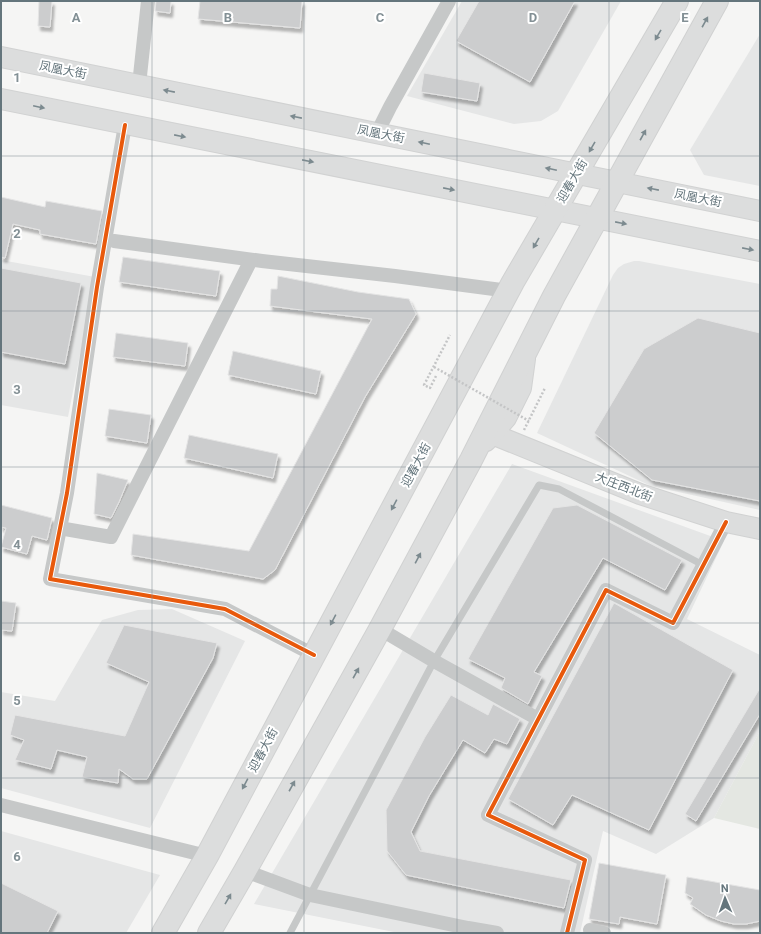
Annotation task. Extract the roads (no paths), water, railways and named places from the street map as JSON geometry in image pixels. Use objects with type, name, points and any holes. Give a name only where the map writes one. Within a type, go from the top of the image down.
[{"type":"main road","name":"迎春大街","points":[[163,933],[207,856],[486,332],[555,210],[678,1]]},
{"type":"main road","points":[[209,933],[380,629],[471,460],[554,296],[717,1]]},
{"type":"main road","name":"凤凰大街","points":[[1,57],[760,211]]},
{"type":"main road","points":[[1,99],[760,251]]},
{"type":"main road","points":[[471,460],[506,418],[521,388],[527,348]]},
{"type":"main road","name":"大庄西北街","points":[[492,434],[640,494],[726,522],[760,529]]},
{"type":"street","points":[[139,85],[148,1]]},
{"type":"street","points":[[377,133],[449,1]]},
{"type":"street","points":[[125,125],[98,287],[67,493],[50,579],[225,609],[314,655]]},
{"type":"street","points":[[114,241],[251,260],[509,291]]},
{"type":"street","points":[[65,529],[111,537],[251,260]]},
{"type":"street","points":[[567,933],[585,860],[488,815],[606,590],[673,623],[726,522]]},
{"type":"street","points":[[380,629],[538,719]]},
{"type":"street","points":[[1,805],[207,856]]},
{"type":"street","points":[[245,871],[310,894],[497,933]]},
{"type":"street","points":[[590,930],[604,933]]},
{"type":"lane","points":[[290,933],[434,661],[539,485],[559,489],[704,565]]}]
